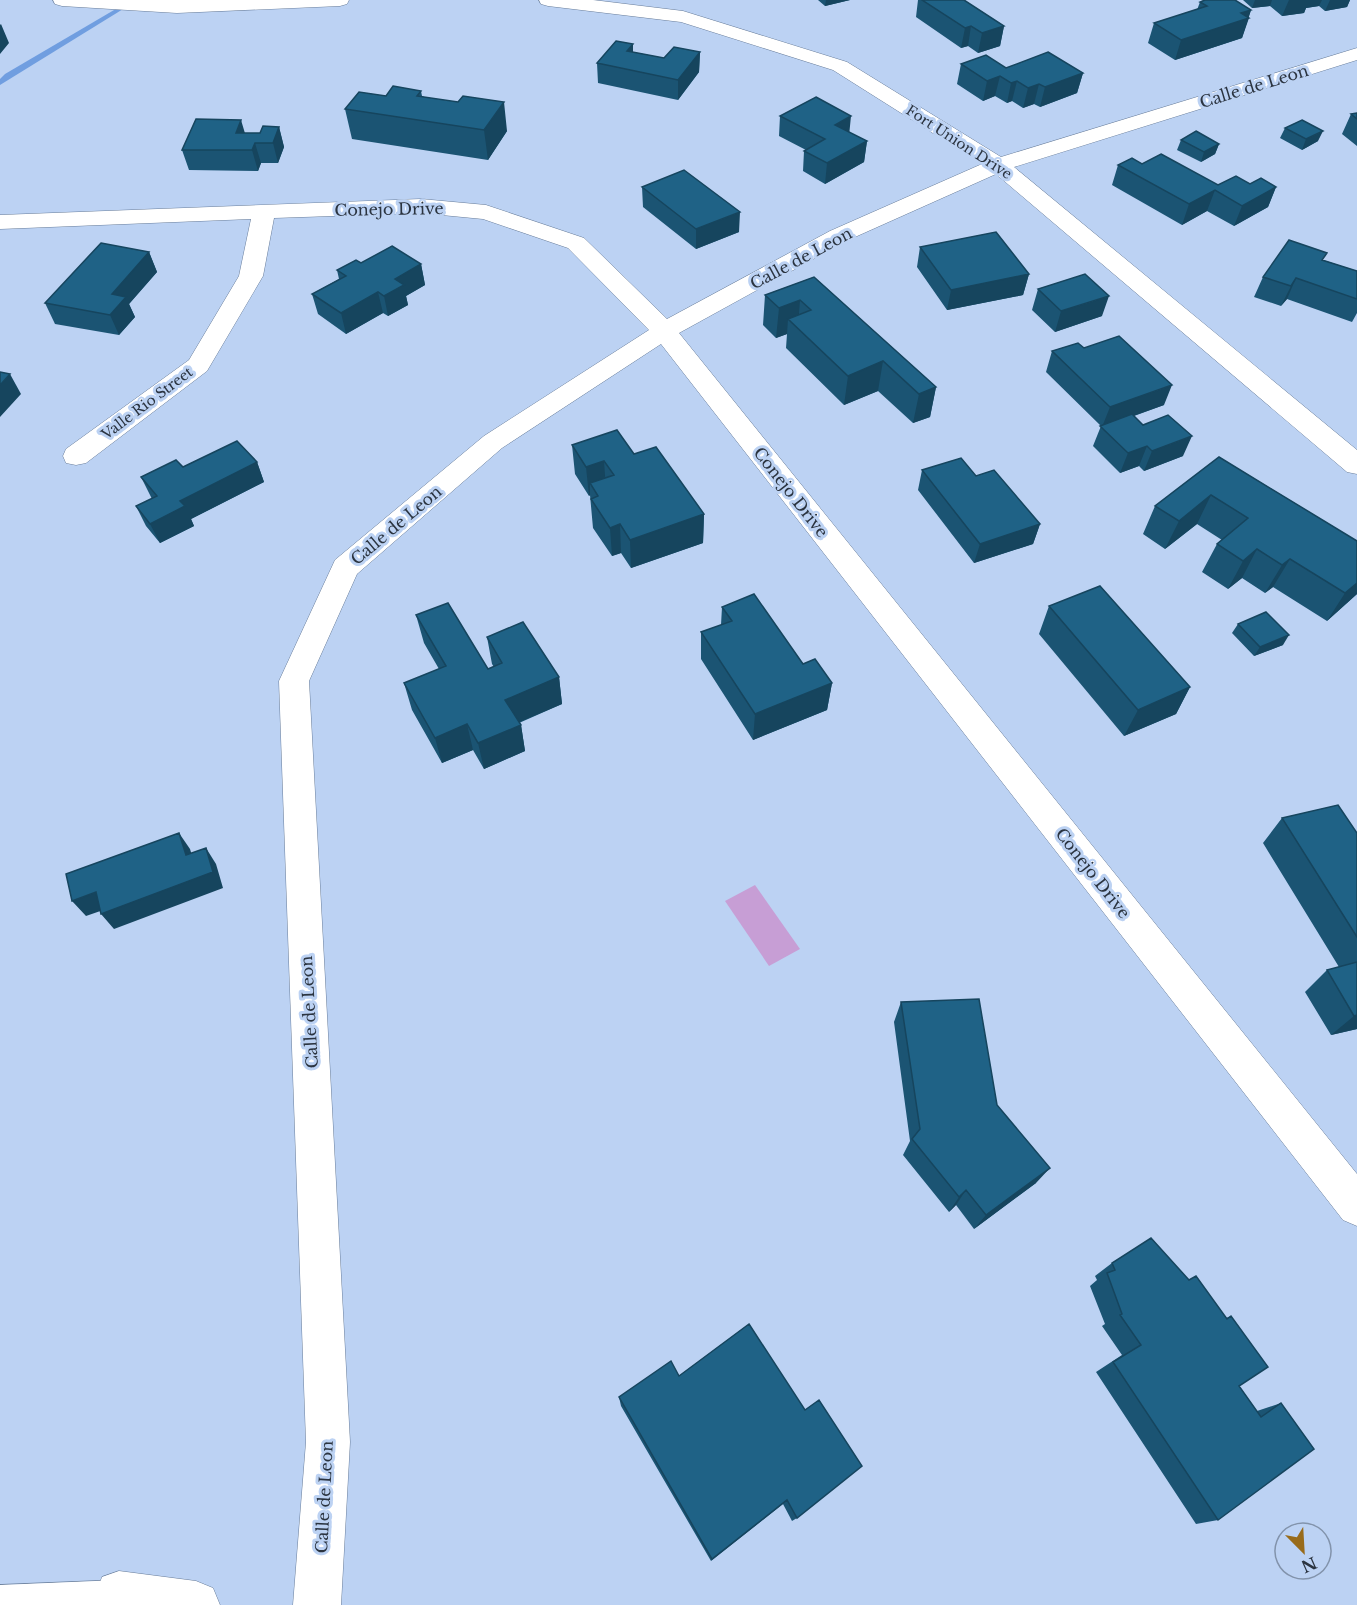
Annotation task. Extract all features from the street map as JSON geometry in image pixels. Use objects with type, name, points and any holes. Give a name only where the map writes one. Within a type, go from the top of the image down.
[{"type":"street","points":[[62,0],[177,7],[340,0]]},
{"type":"street","name":"Fort Union Drive","points":[[548,0],[683,17],[840,66],[998,165],[1357,465]]},
{"type":"street","points":[[683,17],[701,0]]},
{"type":"street","name":"Calle de Leon","points":[[317,1605],[328,1442],[294,681],[345,568],[493,442],[664,331],[838,236],[998,165],[1357,54]]},
{"type":"street","name":"Conejo Drive","points":[[0,222],[421,206],[486,212],[576,243],[664,331],[1356,1202]]},
{"type":"street","name":"Valle Rio Street","points":[[76,456],[198,365],[251,276],[264,212]]},
{"type":"street","points":[[119,1594],[196,1605]]},
{"type":"lane","points":[[0,1599],[119,1594]]},
{"type":"shaded area","points":[[755,885],[800,949],[769,966],[725,901]]},
{"type":"building","points":[[922,0],[964,0],[1004,26],[982,33],[971,26],[965,28]]},
{"type":"building","points":[[1235,0],[1251,10],[1241,13],[1249,18],[1181,40],[1154,23],[1207,6],[1200,2]]},
{"type":"building","points":[[616,41],[633,44],[627,51],[664,58],[674,47],[700,52],[678,80],[597,63]]},
{"type":"building","points":[[1048,52],[1083,73],[1045,87],[1039,84],[1028,88],[1017,81],[1011,83],[1000,76],[987,81],[961,64],[986,55],[1006,68]]},
{"type":"building","points":[[393,86],[421,91],[417,96],[458,102],[463,96],[504,102],[484,130],[345,109],[359,92],[386,96]]},
{"type":"building","points":[[816,97],[851,116],[835,125],[867,141],[827,163],[804,151],[825,139],[780,116]]},
{"type":"building","points":[[196,119],[241,120],[236,133],[260,133],[263,126],[279,127],[273,143],[255,143],[252,150],[182,150]]},
{"type":"building","points":[[1302,120],[1323,131],[1306,139],[1285,128]]},
{"type":"building","points":[[1196,131],[1219,144],[1204,152],[1181,140]]},
{"type":"building","points":[[1161,154],[1218,185],[1236,176],[1250,184],[1261,178],[1276,187],[1242,206],[1215,190],[1189,204],[1118,165],[1132,158],[1142,164]]},
{"type":"building","points":[[684,170],[740,212],[696,229],[642,187]]},
{"type":"building","points":[[996,232],[1029,274],[951,290],[920,247]]},
{"type":"building","points":[[1289,240],[1327,253],[1322,260],[1357,271],[1357,299],[1296,278],[1291,286],[1263,277]]},
{"type":"building","points":[[101,243],[149,252],[112,294],[126,297],[110,315],[45,303]]},
{"type":"building","points":[[392,246],[421,264],[395,279],[404,285],[384,296],[378,292],[341,313],[312,294],[346,276],[337,270],[356,260],[361,263]]},
{"type":"building","points":[[1085,274],[1109,296],[1061,311],[1038,289]]},
{"type":"building","points":[[814,277],[936,387],[919,394],[883,361],[848,376],[788,319],[811,310],[800,300],[779,308],[765,295]]},
{"type":"building","points":[[1119,336],[1172,385],[1110,407],[1052,351],[1078,343],[1084,348]]},
{"type":"building","points":[[0,372],[10,374],[0,385]]},
{"type":"building","points":[[1132,414],[1143,425],[1168,415],[1192,436],[1152,451],[1147,446],[1128,453],[1100,426]]},
{"type":"building","points":[[617,430],[634,454],[656,447],[704,514],[630,540],[620,524],[610,528],[591,499],[598,496],[590,483],[614,475],[604,461],[586,467],[572,445]]},
{"type":"building","points":[[237,441],[257,462],[180,501],[185,506],[150,524],[136,506],[157,496],[141,477],[176,460],[183,467]]},
{"type":"building","points":[[1219,457],[1357,541],[1357,583],[1345,593],[1290,559],[1282,565],[1257,549],[1243,561],[1217,544],[1248,518],[1211,495],[1179,521],[1155,506]]},
{"type":"building","points":[[961,458],[976,476],[994,470],[1040,524],[980,544],[922,470]]},
{"type":"building","points":[[1100,586],[1190,687],[1138,710],[1049,606]]},
{"type":"building","points":[[754,594],[803,664],[815,659],[832,683],[755,714],[701,632],[732,621],[722,607]]},
{"type":"building","points":[[448,603],[488,669],[502,663],[487,637],[523,622],[559,677],[505,700],[521,725],[478,743],[467,724],[435,738],[404,683],[446,666],[416,615]]},
{"type":"building","points":[[1266,612],[1289,635],[1260,647],[1238,624]]},
{"type":"building","points":[[1338,805],[1357,833],[1357,937],[1282,818]]},
{"type":"building","points":[[179,833],[186,855],[206,848],[213,872],[101,914],[96,892],[72,901],[66,874]]},
{"type":"building","points":[[1357,962],[1357,1015],[1354,1016],[1327,970]]},
{"type":"building","points":[[979,999],[997,1105],[1050,1168],[986,1215],[966,1190],[959,1197],[912,1139],[920,1129],[901,1002]]},
{"type":"building","points":[[1151,1238],[1189,1280],[1196,1276],[1227,1319],[1231,1316],[1268,1367],[1239,1386],[1261,1417],[1281,1403],[1314,1449],[1218,1520],[1113,1362],[1141,1345],[1120,1315],[1122,1314],[1107,1273],[1115,1270],[1112,1263]]},
{"type":"building","points":[[749,1324],[805,1410],[819,1400],[862,1466],[797,1518],[787,1500],[712,1559],[619,1397],[671,1361],[679,1376]]},
{"type":"waterway","points":[[0,83],[126,5]]}]
